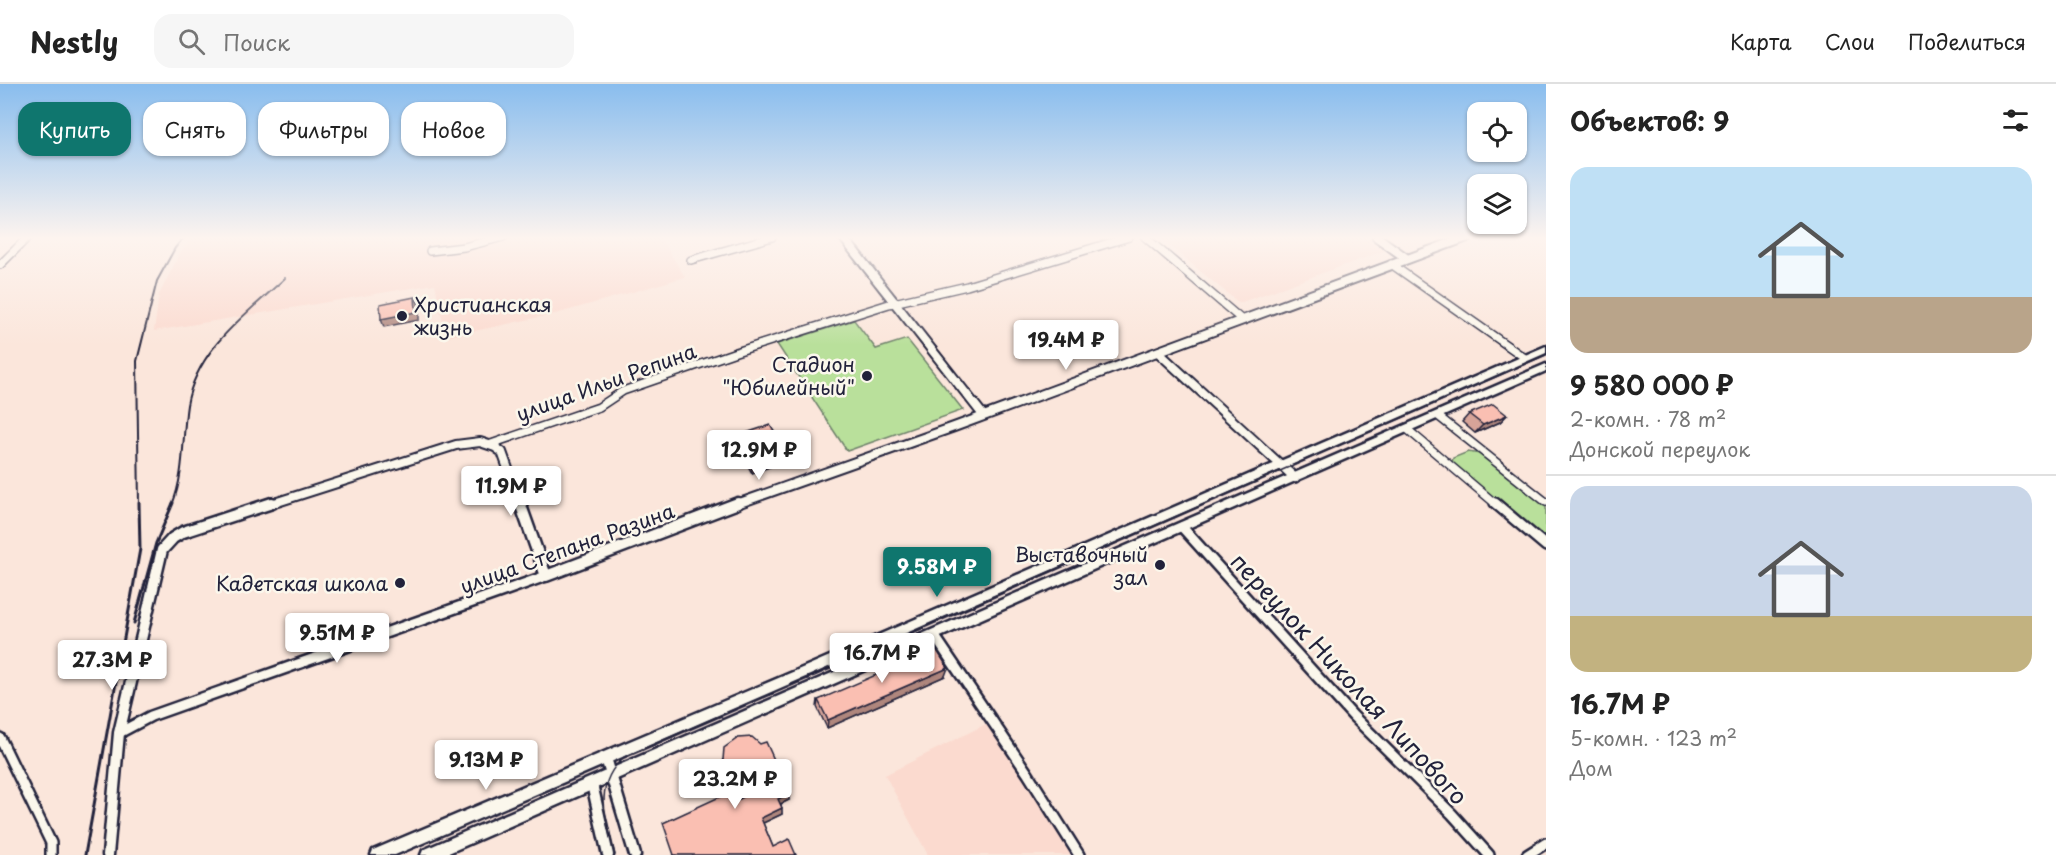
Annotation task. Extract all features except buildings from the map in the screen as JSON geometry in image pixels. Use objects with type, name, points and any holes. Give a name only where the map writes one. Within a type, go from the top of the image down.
[{"type":"main road","points":[[378,855],[1546,349]]},
{"type":"main road","points":[[428,855],[1546,367]]},
{"type":"main road","points":[[1168,513],[1182,527]]},
{"type":"main road","points":[[446,826],[449,846]]},
{"type":"street","points":[[872,273],[983,415]]},
{"type":"street","name":"улица Ильи Репина","points":[[119,733],[160,557],[168,542],[180,533],[440,449],[472,442],[491,444],[599,407],[623,391],[736,352],[896,303],[1010,273]]},
{"type":"street","points":[[1187,273],[1242,320]]},
{"type":"street","name":"улица Степана Разина","points":[[119,733],[151,716],[546,576],[794,482],[1158,352],[1366,273]]},
{"type":"street","points":[[1403,273],[1525,358]]},
{"type":"street","points":[[1158,352],[1295,478]]},
{"type":"street","points":[[1438,416],[1546,502]]},
{"type":"street","points":[[1407,429],[1546,546]]},
{"type":"street","points":[[491,444],[502,452],[546,576]]},
{"type":"street","name":"переулок Николая Липового","points":[[1182,527],[1353,716],[1452,814],[1489,855]]},
{"type":"street","points":[[934,635],[1022,764],[1079,855]]},
{"type":"street","points":[[108,855],[119,733]]},
{"type":"street","points":[[0,738],[51,843],[51,855]]},
{"type":"street","points":[[606,758],[635,855]]},
{"type":"street","points":[[592,784],[608,855]]},
{"type":"street","points":[[1527,855],[1546,843]]},
{"type":"shaded area","points":[[170,273],[682,273],[685,277],[559,313],[446,337],[435,284],[154,331],[159,295]]},
{"type":"shaded area","points":[[1203,273],[1323,273],[1239,303]]},
{"type":"shaded area","points":[[988,723],[1074,855],[928,855],[885,775]]},
{"type":"green space","name":"Стадион \"Юбилейный\"","points":[[854,320],[876,349],[907,339],[963,410],[847,451],[777,344]]},
{"type":"green space","points":[[1468,452],[1481,454],[1546,506],[1546,542],[1452,463],[1453,458]]},
{"type":"tram line","points":[[615,855],[605,816],[605,791],[614,768],[624,757],[1546,355]]},
{"type":"railway","points":[[139,505],[137,361],[157,281],[161,273]]},
{"type":"railway","points":[[172,505],[181,468],[187,405],[192,385],[201,366],[225,334],[285,278]]},
{"type":"railway","points":[[85,855],[140,549],[139,503]]},
{"type":"railway","points":[[134,623],[156,543],[173,503]]},
{"type":"place","name":"Христианская жизнь","points":[[402,316]]},
{"type":"place","name":"Стадион \"Юбилейный\"","points":[[867,376]]},
{"type":"place","name":"Выставочный зал","points":[[1160,565]]},
{"type":"place","name":"Кадетская школа","points":[[400,583]]}]
